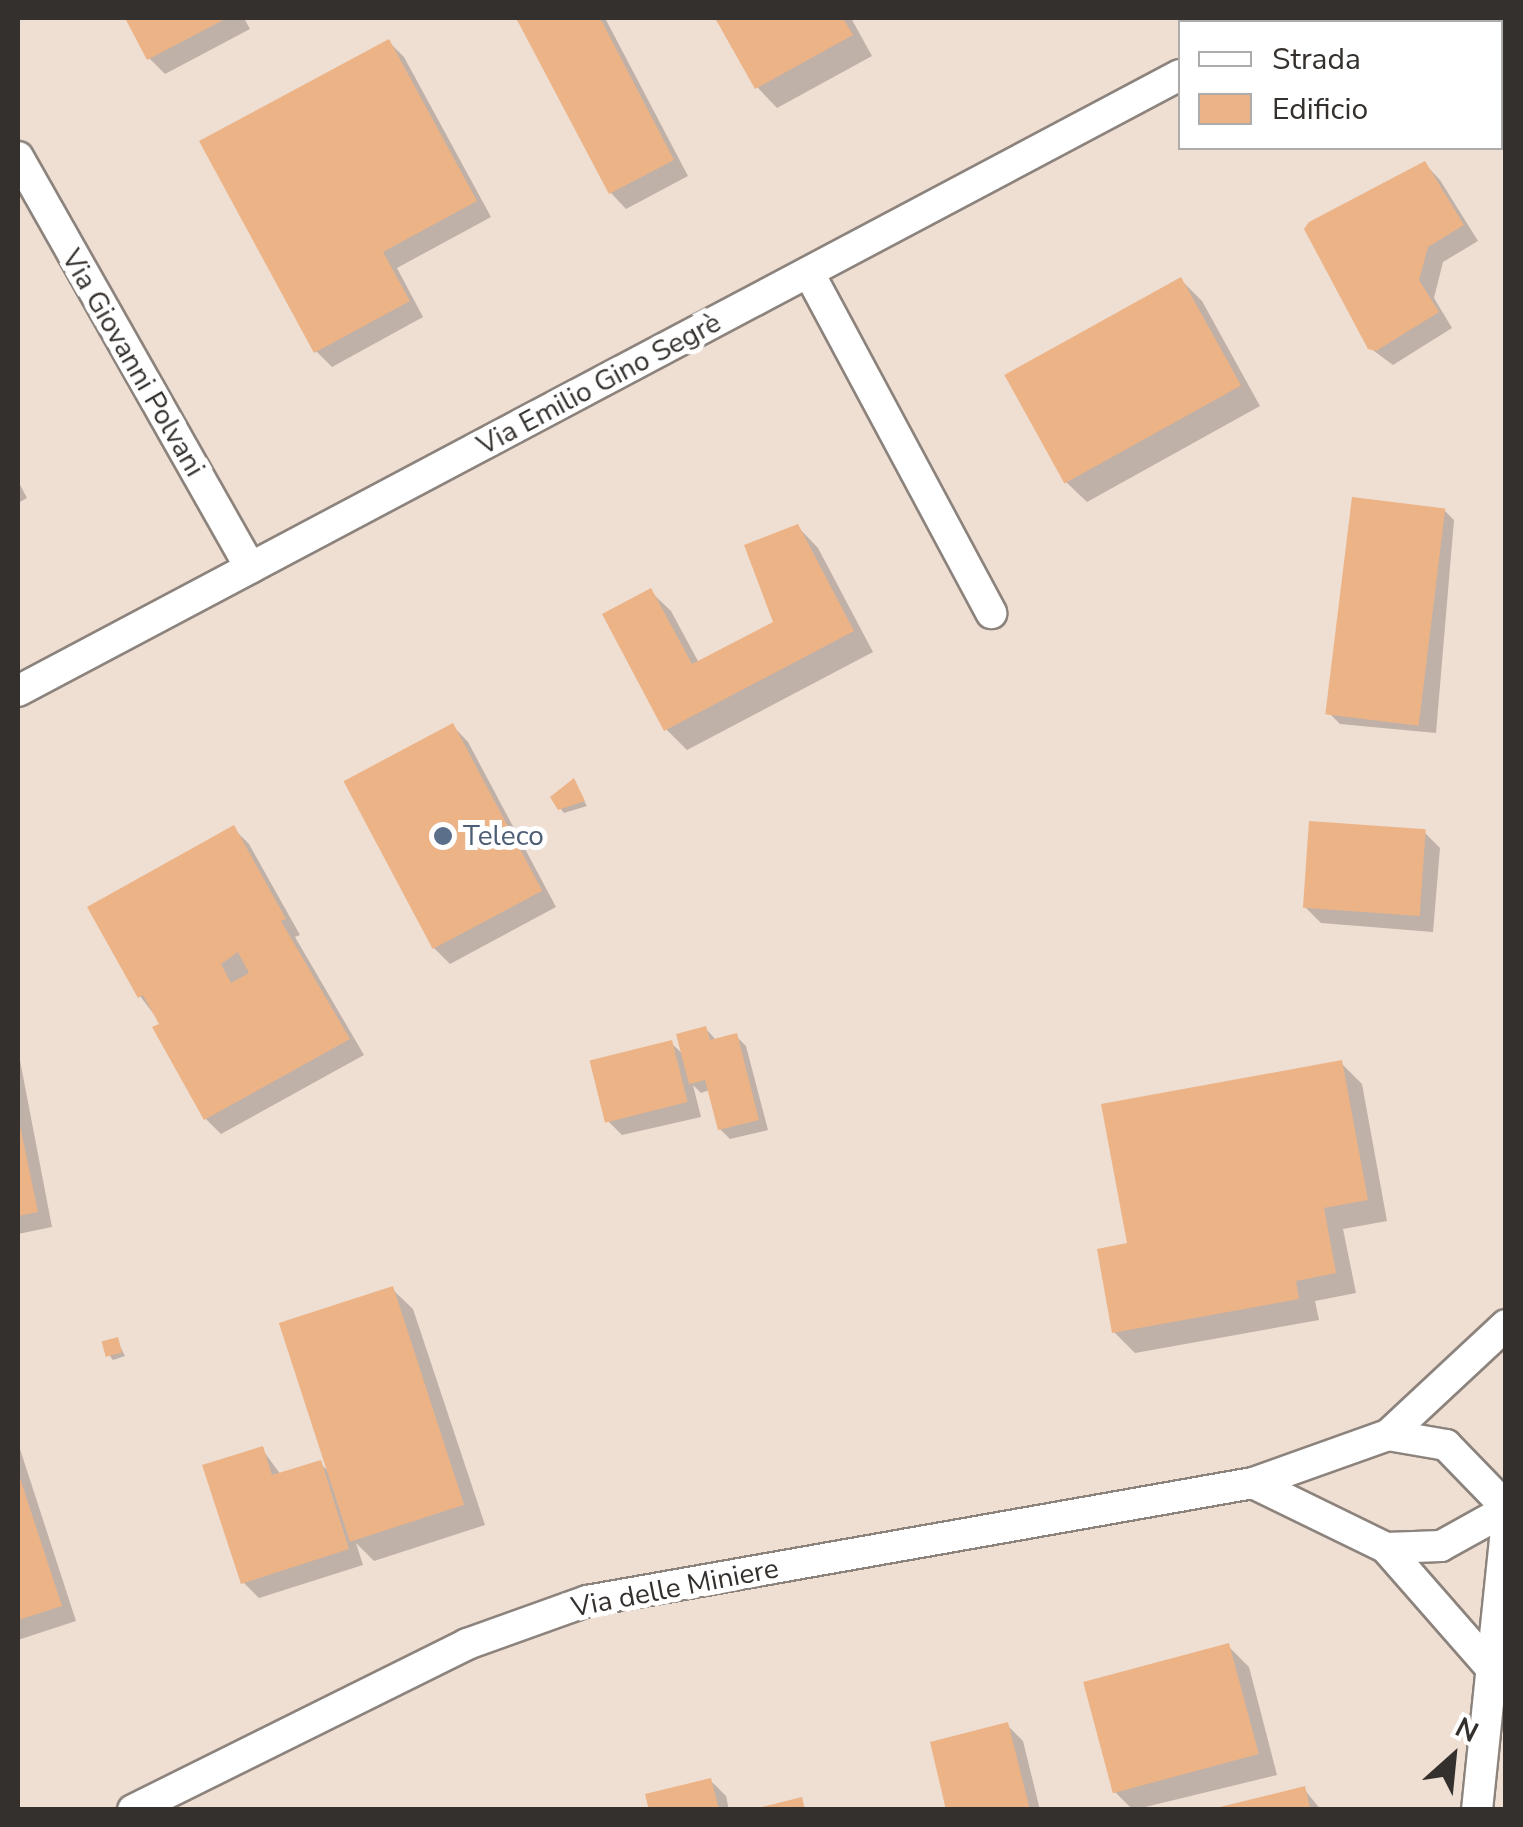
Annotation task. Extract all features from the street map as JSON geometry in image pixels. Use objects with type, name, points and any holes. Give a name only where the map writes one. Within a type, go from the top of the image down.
[{"type":"street","name":"Via Emilio Gino Segrè","points":[[18,691],[1178,76]]},
{"type":"street","name":"Via Giovanni Polvani","points":[[18,158],[250,568]]},
{"type":"street","points":[[809,272],[991,613]]},
{"type":"street","name":"Via delle Miniere","points":[[133,1810],[467,1644],[586,1601],[1253,1483],[1388,1435],[1506,1325]]},
{"type":"street","name":"Via delle Miniere","points":[[1386,1548],[1442,1546],[1506,1509],[1446,1445],[1388,1435]]},
{"type":"street","name":"Via delle Miniere","points":[[1253,1483],[1386,1548],[1490,1666]]},
{"type":"street","points":[[1477,1810],[1506,1531]]},
{"type":"shaded area","points":[[18,18],[1505,18],[1505,1809],[18,1809]]},
{"type":"building","points":[[125,18],[227,18],[147,60]]},
{"type":"building","points":[[516,18],[600,18],[674,160],[609,194]]},
{"type":"building","points":[[715,18],[843,18],[853,35],[755,89]]},
{"type":"building","points":[[389,39],[477,201],[383,252],[410,301],[314,353],[199,141]]},
{"type":"building","points":[[1425,161],[1464,225],[1428,247],[1419,280],[1439,312],[1376,351],[1368,349],[1304,229],[1309,222]]},
{"type":"building","points":[[1181,277],[1241,385],[1064,483],[1004,375]]},
{"type":"building","points":[[1352,497],[1445,508],[1419,726],[1325,714]]},
{"type":"building","points":[[798,524],[854,631],[664,731],[602,614],[651,588],[692,664],[773,622],[744,545]]},
{"type":"building","name":"Teleco","points":[[453,723],[542,891],[433,949],[344,781]]},
{"type":"building","points":[[574,778],[585,801],[558,810],[550,797]]},
{"type":"building","points":[[1309,821],[1426,829],[1420,916],[1303,908]]},
{"type":"building","points":[[234,825],[286,919],[281,921],[350,1039],[204,1120],[152,1027],[159,1024],[143,995],[138,998],[87,907]],"holes":[[[238,952],[249,973],[231,983],[221,964]]]},
{"type":"building","points":[[706,1026],[710,1040],[737,1033],[759,1120],[718,1130],[705,1080],[689,1084],[676,1034]]},
{"type":"building","points":[[672,1040],[687,1102],[605,1123],[590,1061]]},
{"type":"building","points":[[1342,1060],[1368,1200],[1324,1208],[1336,1273],[1296,1281],[1299,1299],[1112,1333],[1097,1249],[1127,1243],[1101,1104]]},
{"type":"building","points":[[18,1116],[38,1212],[18,1216]]},
{"type":"building","points":[[393,1286],[464,1505],[350,1542],[279,1323]]},
{"type":"building","points":[[118,1337],[122,1352],[106,1357],[102,1341]]},
{"type":"building","points":[[263,1446],[272,1475],[321,1460],[349,1549],[241,1584],[202,1465]]},
{"type":"building","points":[[18,1472],[62,1606],[18,1620]]},
{"type":"building","points":[[1229,1643],[1259,1754],[1113,1793],[1083,1682]]},
{"type":"building","points":[[1008,1722],[1030,1810],[946,1810],[930,1742]]},
{"type":"building","points":[[711,1778],[719,1810],[649,1810],[645,1794]]},
{"type":"building","points":[[1305,1786],[1310,1808],[1216,1810],[1216,1808]]},
{"type":"building","points":[[802,1797],[805,1810],[758,1810],[758,1808]]},
{"type":"place","name":"Teleco","points":[[443,836]]}]
